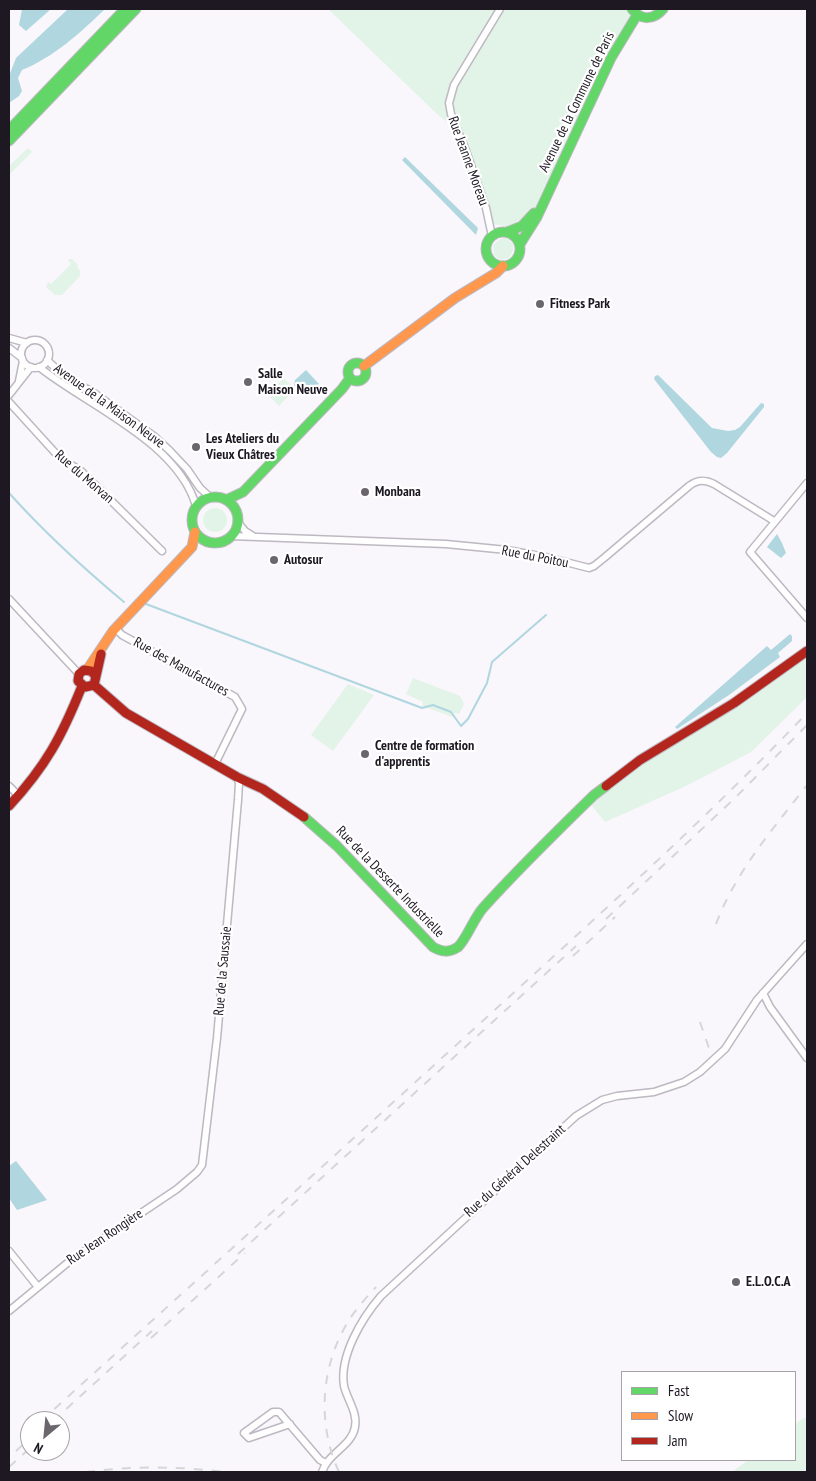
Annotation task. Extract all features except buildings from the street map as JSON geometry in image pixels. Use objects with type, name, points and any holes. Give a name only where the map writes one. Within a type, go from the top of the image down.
[{"type":"street","points":[[9,130],[125,9]]},
{"type":"street","points":[[9,141],[136,9]]},
{"type":"street","name":"Rue Jeanne Moreau","points":[[492,236],[486,208],[451,114],[449,103],[454,85],[500,9]]},
{"type":"street","points":[[635,12],[643,18],[655,17],[663,9]]},
{"type":"street","name":"Avenue de la Commune de Paris","points":[[520,244],[537,217],[611,58],[635,12]]},
{"type":"street","points":[[9,146],[58,90]]},
{"type":"street","name":"Avenue de la Commune de Paris","points":[[506,232],[521,227],[544,201]]},
{"type":"street","points":[[479,283],[486,272],[488,258],[486,244],[492,236],[496,233],[506,232],[515,236],[520,244],[521,249],[517,260],[513,264],[503,266],[494,264],[488,258]]},
{"type":"street","points":[[234,508],[243,492],[342,389],[350,378],[354,381],[362,380],[366,375],[364,366],[455,298],[496,274],[503,266]]},
{"type":"street","points":[[9,338],[26,343],[35,340],[43,343],[48,349],[47,360],[39,367],[31,367],[9,348]]},
{"type":"street","points":[[19,381],[23,359],[22,350],[26,343]]},
{"type":"street","name":"Avenue de la Maison Neuve","points":[[47,360],[64,376],[94,393],[155,438],[170,451],[200,488],[210,497]]},
{"type":"street","points":[[9,395],[19,381],[27,375],[31,367]]},
{"type":"street","name":"Avenue de la Maison Neuve","points":[[39,367],[124,423],[151,445],[181,475],[192,492],[196,506]]},
{"type":"street","name":"Rue du Morvan","points":[[9,402],[59,457],[80,471],[162,550]]},
{"type":"street","name":"Rue du Poitou","points":[[231,536],[446,544],[536,555],[588,568],[594,566],[697,481],[714,484],[774,522]]},
{"type":"street","points":[[807,483],[751,550],[751,554],[807,618]]},
{"type":"street","points":[[226,500],[243,492]]},
{"type":"street","points":[[102,646],[95,680],[90,687],[82,686],[78,681],[83,672],[115,628],[192,547],[206,541],[220,542],[231,536],[237,521],[234,508],[226,500],[210,497],[200,502],[192,514],[195,532],[206,541]]},
{"type":"street","points":[[237,521],[253,536]]},
{"type":"street","points":[[192,547],[195,532]]},
{"type":"street","points":[[9,598],[83,672]]},
{"type":"street","name":"Rue des Manufactures","points":[[115,628],[122,635],[235,696],[242,709],[215,764]]},
{"type":"street","name":"Rue de la Desserte Industrielle","points":[[95,680],[126,713],[237,777],[253,783],[300,812],[357,866],[433,947],[442,952],[451,951],[463,941],[479,912],[518,870],[594,795],[640,760],[734,703],[807,651]]},
{"type":"street","points":[[83,672],[91,671],[95,680]]},
{"type":"street","points":[[9,806],[31,783],[48,759],[63,731],[82,686]]},
{"type":"street","name":"Rue de la Saussaie","points":[[202,1165],[219,1013],[238,800],[239,783],[237,777]]},
{"type":"street","points":[[9,786],[19,796]]},
{"type":"street","name":"Rue du Général Delestraint","points":[[322,1472],[326,1463],[350,1438],[356,1425],[344,1386],[345,1367],[350,1348],[358,1328],[372,1306],[390,1286],[582,1112],[602,1100],[617,1096],[654,1092],[676,1085],[706,1067],[725,1049],[763,993],[807,944]]},
{"type":"street","points":[[763,993],[774,1013],[807,1058]]},
{"type":"street","name":"Rue Jean Rongière","points":[[9,1311],[71,1260],[177,1189],[197,1172],[202,1165]]},
{"type":"street","points":[[9,1251],[38,1287]]},
{"type":"street","points":[[290,1424],[249,1438],[244,1433],[273,1412],[278,1412],[290,1424],[320,1460],[326,1463]]},
{"type":"green space","points":[[328,9],[630,9],[636,16],[543,201],[517,228],[494,224],[462,134],[437,114]]},
{"type":"green space","points":[[28,148],[32,152],[9,175],[9,166]]},
{"type":"green space","points":[[506,238],[513,244],[513,251],[509,258],[500,260],[494,255],[493,245],[500,239]]},
{"type":"green space","points":[[69,259],[72,259],[78,265],[80,276],[62,295],[55,295],[46,287],[48,282],[51,284],[71,264]]},
{"type":"green space","points":[[284,378],[294,390],[279,406],[267,394]]},
{"type":"green space","points":[[215,508],[224,511],[227,520],[224,529],[215,532],[206,529],[203,520],[206,511]]},
{"type":"green space","points":[[807,651],[807,697],[751,752],[686,786],[605,822],[588,801]]},
{"type":"green space","points":[[413,678],[460,696],[464,704],[459,714],[454,713],[453,717],[422,706],[423,702],[406,694]]},
{"type":"green space","points":[[348,684],[374,695],[333,751],[311,735]]},
{"type":"green space","points":[[805,1417],[807,1420],[807,1472],[732,1472],[747,1461],[796,1461],[796,1423]]},
{"type":"water","points":[[22,9],[51,9],[26,31],[19,25]]},
{"type":"water","points":[[68,9],[105,9],[56,51],[22,70],[18,78],[22,91],[19,96],[9,103],[9,76],[16,58]]},
{"type":"water","points":[[405,157],[478,228],[476,235],[402,160]]},
{"type":"water","points":[[306,370],[319,384],[298,393],[294,386],[295,380]]},
{"type":"water","points":[[658,375],[712,428],[728,431],[735,430],[740,427],[761,403],[764,404],[764,407],[727,453],[721,458],[717,457],[711,452],[654,379]]},
{"type":"water","points":[[777,534],[786,553],[781,558],[767,547]]},
{"type":"water","points":[[790,634],[792,641],[778,653],[780,657],[729,695],[677,729],[675,727],[767,646],[771,650]]},
{"type":"water","points":[[16,1161],[47,1200],[17,1210],[9,1198],[9,1166]]},
{"type":"waterway","points":[[9,493],[64,549],[124,602]]},
{"type":"waterway","points":[[146,604],[422,708],[433,705],[451,712],[461,726],[468,719],[487,683],[492,662],[546,615]]},
{"type":"railway","points":[[52,1411],[603,911],[686,834],[807,713]]},
{"type":"railway","points":[[606,919],[735,798],[807,725]]},
{"type":"railway","points":[[716,924],[734,886],[756,851],[807,785]]},
{"type":"railway","points":[[573,956],[615,917]]},
{"type":"railway","points":[[238,1254],[576,946]]},
{"type":"railway","points":[[700,1022],[711,1054]]},
{"type":"railway","points":[[151,1338],[245,1253]]},
{"type":"railway","points":[[339,1472],[332,1455],[325,1418],[327,1380],[337,1344],[345,1327],[355,1311],[376,1287]]},
{"type":"railway","points":[[64,1411],[152,1331]]},
{"type":"railway","points":[[16,1451],[20,1447]]},
{"type":"railway","points":[[9,1467],[20,1457]]},
{"type":"railway","points":[[86,1472],[155,1468],[224,1472]]},
{"type":"traffic: fast","points":[[9,130],[125,9]]},
{"type":"traffic: fast","points":[[9,141],[136,9]]},
{"type":"traffic: fast","points":[[632,9],[639,16],[648,18],[656,15],[663,9]]},
{"type":"traffic: fast","points":[[520,244],[537,217],[611,58],[637,15]]},
{"type":"traffic: fast","points":[[507,232],[522,226],[534,213]]},
{"type":"traffic: fast","points":[[503,232],[510,233],[515,237],[519,242],[520,249],[519,256],[515,261],[510,265],[503,266],[496,265],[491,261],[487,256],[486,249],[487,242],[491,237],[496,233],[503,232]]},
{"type":"traffic: fast","points":[[357,363],[363,366],[366,372],[363,378],[357,381],[351,378],[348,372],[351,366],[357,363]]},
{"type":"traffic: fast","points":[[226,500],[243,492],[342,389],[350,378]]},
{"type":"traffic: fast","points":[[215,497],[228,501],[234,507],[238,520],[234,533],[228,539],[215,543],[202,539],[196,533],[192,520],[196,507],[202,501],[215,497]]},
{"type":"traffic: fast","points":[[304,817],[337,846],[433,947],[442,951],[449,951],[461,944],[483,908],[510,879],[594,795],[606,786]]},
{"type":"traffic: slow","points":[[364,366],[455,298],[496,273],[503,266]]},
{"type":"traffic: slow","points":[[87,670],[113,631],[192,547],[195,532]]},
{"type":"traffic: jam","points":[[606,786],[640,760],[734,703],[807,651]]},
{"type":"traffic: jam","points":[[96,676],[91,671],[84,670],[79,674],[78,681],[85,687],[94,685],[101,654]]},
{"type":"traffic: jam","points":[[94,685],[126,713],[237,777],[263,789],[304,817]]},
{"type":"traffic: jam","points":[[9,806],[52,750],[82,686]]},
{"type":"place","name":"Fitness Park","points":[[540,304]]},
{"type":"place","name":"Salle Maison Neuve","points":[[248,382]]},
{"type":"place","name":"Les Ateliers du Vieux Châtres","points":[[196,447]]},
{"type":"place","name":"Monbana","points":[[365,492]]},
{"type":"place","name":"Autosur","points":[[274,560]]},
{"type":"place","name":"Centre de formation d'apprentis","points":[[365,754]]},
{"type":"place","name":"E.L.O.C.A","points":[[736,1282]]}]
